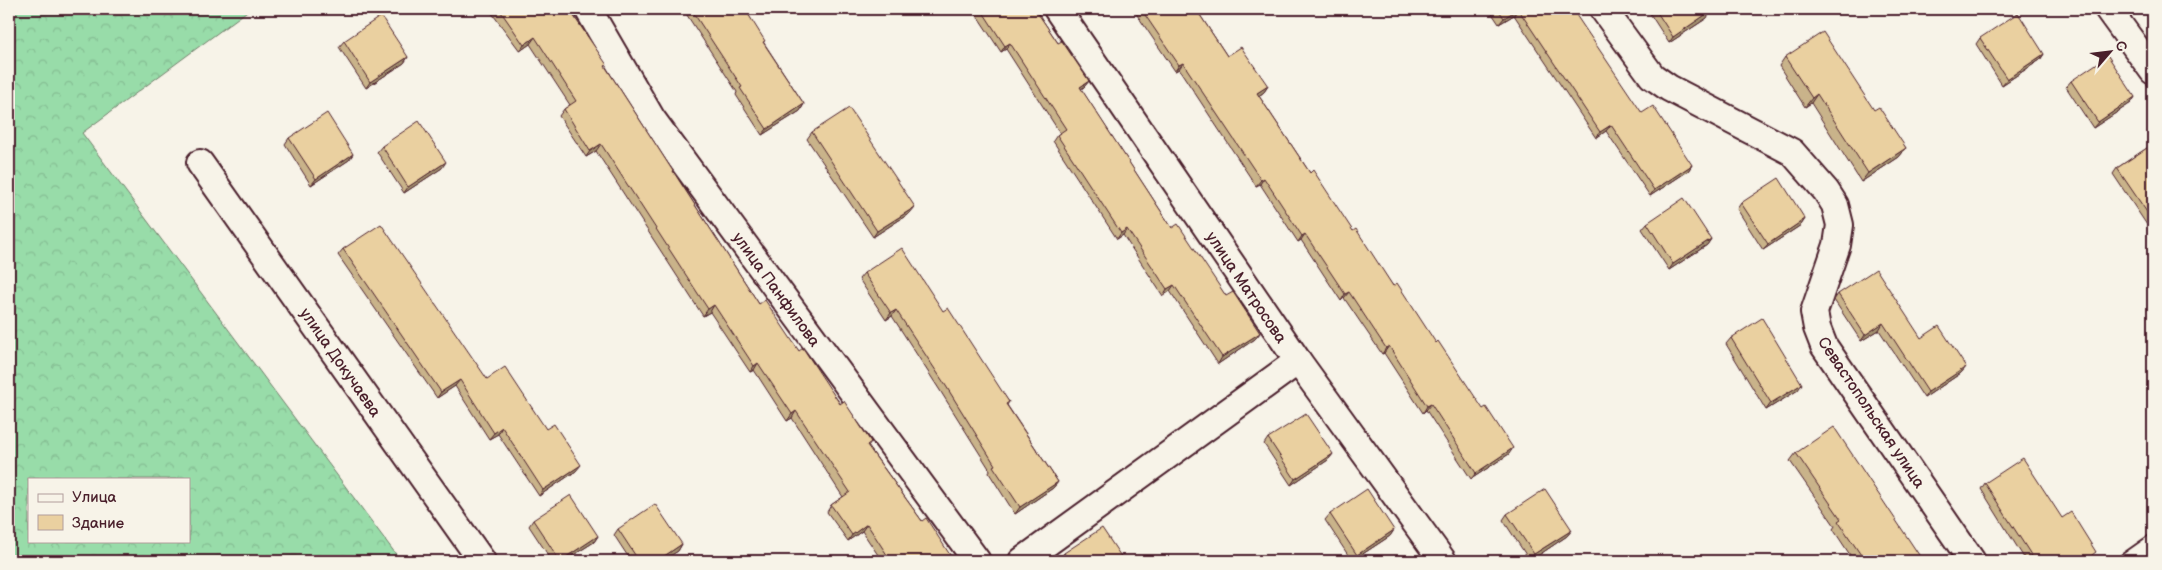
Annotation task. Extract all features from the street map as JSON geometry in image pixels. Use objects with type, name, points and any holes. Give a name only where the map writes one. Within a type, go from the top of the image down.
[{"type":"street","name":"улица Панфилова","points":[[588,9],[652,119],[977,561]]},
{"type":"street","name":"улица Матросова","points":[[1057,9],[1298,362],[1443,561]]},
{"type":"street","name":"Севастопольская улица","points":[[1603,9],[1652,76],[1669,88],[1792,152],[1826,191],[1835,205],[1840,225],[1837,245],[1814,312],[1817,328],[1824,346],[1972,561]]},
{"type":"street","points":[[2108,9],[2153,71]]},
{"type":"street","name":"улица Докучаева","points":[[200,163],[482,561]]},
{"type":"street","points":[[1022,561],[1298,362]]},
{"type":"lane","points":[[2126,561],[2153,542]]},
{"type":"green space","points":[[9,9],[250,9],[82,133],[401,561],[9,561]]},
{"type":"building","points":[[499,9],[574,9],[571,12],[607,65],[605,66],[759,304],[765,300],[799,351],[803,348],[840,404],[844,401],[871,442],[867,445],[922,521],[926,518],[954,561],[891,561],[867,524],[852,535],[831,505],[850,492],[796,411],[792,414],[758,363],[754,366],[714,305],[708,309],[601,144],[590,151],[564,109],[576,101],[535,37],[524,45]]},
{"type":"building","points":[[691,9],[745,9],[765,41],[763,42],[804,104],[767,129]]},
{"type":"building","points":[[981,9],[1035,9],[1058,43],[1062,41],[1089,81],[1080,87],[1172,228],[1178,224],[1226,296],[1233,292],[1260,333],[1222,357],[1174,285],[1167,289],[1127,229],[1121,233],[1057,135],[1066,129],[1010,43],[1005,46]]},
{"type":"building","points":[[1141,9],[1196,9],[1227,56],[1241,47],[1268,86],[1257,93],[1310,173],[1313,170],[1353,231],[1356,229],[1393,286],[1397,283],[1436,343],[1438,341],[1483,409],[1486,407],[1513,448],[1476,473],[1431,404],[1427,406],[1389,346],[1386,348],[1349,292],[1345,294],[1305,234],[1302,236],[1264,178],[1261,180],[1183,63],[1179,65]]},
{"type":"building","points":[[1498,9],[1518,9],[1504,18]]},
{"type":"building","points":[[1518,9],[1552,9],[1555,14],[1563,9],[1572,9],[1642,113],[1653,106],[1692,165],[1654,190],[1611,125],[1600,132]]},
{"type":"building","points":[[1655,9],[1709,9],[1711,11],[1673,37]]},
{"type":"building","points":[[2018,13],[2044,54],[2007,79],[1980,38]]},
{"type":"building","points":[[381,16],[408,57],[370,82],[344,41]]},
{"type":"building","points":[[1823,32],[1874,110],[1879,107],[1906,148],[1868,173],[1817,94],[1812,98],[1785,57]]},
{"type":"building","points":[[2108,56],[2135,97],[2098,122],[2071,81]]},
{"type":"building","points":[[849,108],[915,207],[877,231],[812,132]]},
{"type":"building","points":[[327,113],[353,154],[316,179],[289,138]]},
{"type":"building","points":[[419,121],[446,162],[408,187],[382,146]]},
{"type":"building","points":[[2153,144],[2153,221],[2117,168]]},
{"type":"building","points":[[1779,178],[1805,219],[1768,244],[1741,203]]},
{"type":"building","points":[[1684,198],[1711,239],[1673,264],[1647,223]]},
{"type":"building","points":[[381,224],[487,379],[505,367],[546,429],[554,424],[581,465],[543,490],[502,427],[494,433],[460,380],[441,392],[343,249]]},
{"type":"building","points":[[902,248],[943,311],[948,308],[1009,402],[1006,404],[1058,482],[1020,507],[993,466],[995,465],[946,386],[896,310],[891,313],[864,273]]},
{"type":"building","points":[[1876,269],[1921,338],[1939,326],[1966,367],[1928,392],[1883,323],[1865,335],[1838,294]]},
{"type":"building","points":[[1762,318],[1802,384],[1771,403],[1731,338]]},
{"type":"building","points":[[1306,414],[1333,454],[1295,479],[1268,438]]},
{"type":"building","points":[[1834,427],[1923,561],[1865,561],[1838,521],[1841,519],[1796,453]]},
{"type":"building","points":[[2023,458],[2062,518],[2071,512],[2096,552],[2092,555],[2096,561],[2035,561],[1985,483]]},
{"type":"building","points":[[1367,489],[1394,530],[1357,555],[1330,514]]},
{"type":"building","points":[[1545,489],[1572,530],[1534,554],[1507,514]]},
{"type":"building","points":[[571,495],[598,536],[560,561],[533,520]]},
{"type":"building","points":[[655,504],[682,544],[657,561],[639,561],[618,529]]},
{"type":"building","points":[[1102,528],[1124,561],[1069,561],[1064,553]]}]
